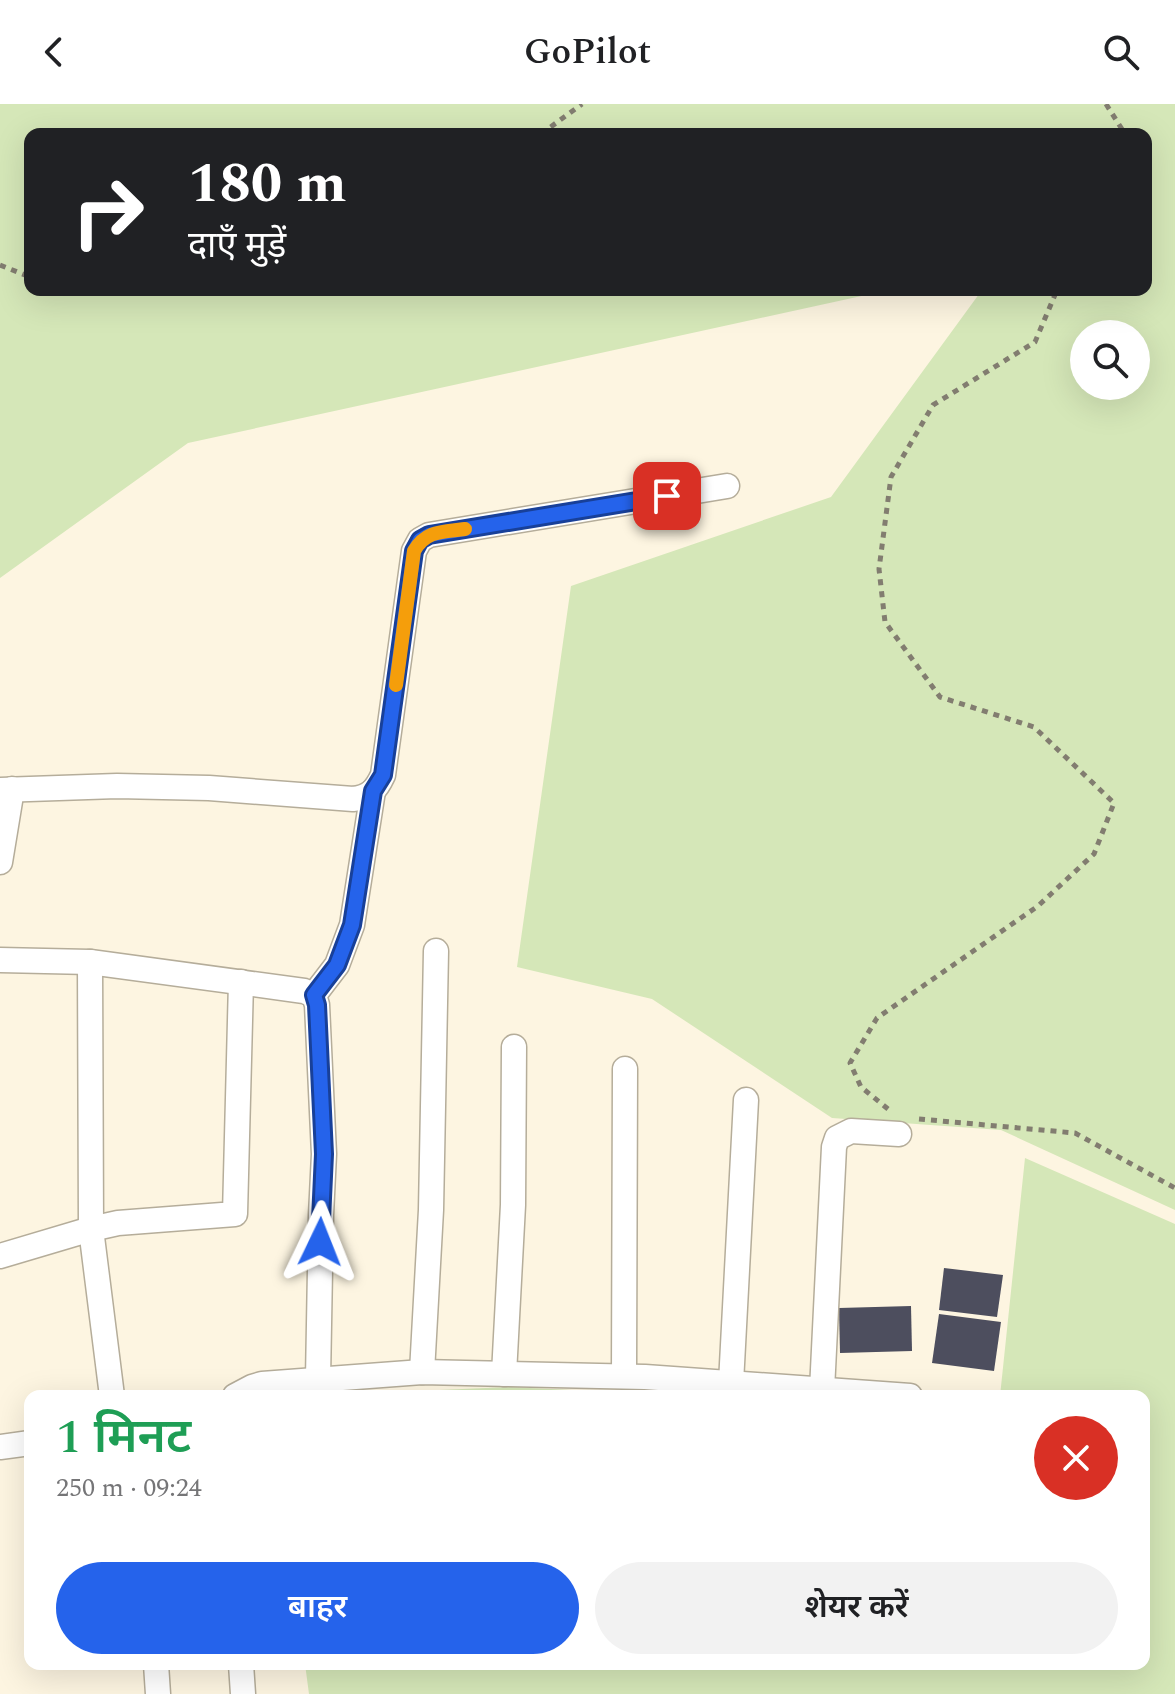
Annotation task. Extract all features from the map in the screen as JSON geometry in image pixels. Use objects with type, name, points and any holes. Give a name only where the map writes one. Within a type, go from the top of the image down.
[{"type":"street","points":[[0,862],[6,790],[117,786],[209,788],[353,799],[368,796],[383,775],[414,551],[420,540],[429,535],[727,486]]},
{"type":"street","points":[[314,995],[337,965],[352,925],[373,791]]},
{"type":"street","points":[[422,1372],[431,1210],[436,951]]},
{"type":"street","points":[[0,960],[90,962],[314,995],[319,1032],[324,1154],[318,1379]]},
{"type":"street","points":[[90,962],[91,1229],[111,1390]]},
{"type":"street","points":[[0,1256],[118,1223],[235,1214],[241,982]]},
{"type":"street","points":[[504,1374],[513,1205],[514,1047]]},
{"type":"street","points":[[624,1376],[625,1069]]},
{"type":"street","points":[[731,1383],[746,1100]]},
{"type":"street","points":[[246,1390],[262,1384],[422,1372],[624,1376],[822,1390],[834,1147],[837,1138],[851,1131],[903,1124]]},
{"type":"street","points":[[0,1447],[24,1444]]},
{"type":"street","points":[[156,1670],[158,1694]]},
{"type":"street","points":[[241,1670],[243,1694]]},
{"type":"path","points":[[549,128],[582,104]]},
{"type":"path","points":[[1106,104],[1121,128]]},
{"type":"path","points":[[0,265],[24,275]]},
{"type":"path","points":[[1054,296],[1035,342],[933,405],[891,477],[879,569],[885,622],[940,697],[1034,727],[1114,803],[1094,854],[1038,906],[877,1018],[850,1063],[861,1087],[903,1124],[1075,1133],[1175,1188]]},
{"type":"green space","points":[[0,104],[1175,104],[1175,1210],[1001,1130],[832,1118],[652,999],[517,967],[571,586],[831,497],[978,296],[1152,296],[1152,128],[24,128],[24,296],[862,296],[188,443],[0,578]]},
{"type":"green space","points":[[1025,1158],[1175,1224],[1175,1694],[309,1694],[306,1670],[1150,1670],[1150,1390],[1001,1390]]},
{"type":"green space","points":[[509,1387],[572,1390],[439,1390]]},
{"type":"building","points":[[944,1268],[1003,1275],[997,1317],[939,1310]]},
{"type":"building","points":[[911,1306],[912,1351],[840,1353],[839,1308]]},
{"type":"building","points":[[939,1314],[1001,1322],[994,1371],[932,1363]]},
{"type":"slow traffic","points":[[396,685],[414,551],[420,540],[429,535],[465,529]]},
{"type":"route","points":[[320,1242],[324,1154],[322,1071],[314,995],[337,965],[352,925],[373,791],[383,775],[414,551],[420,540],[429,535],[667,496]]}]
